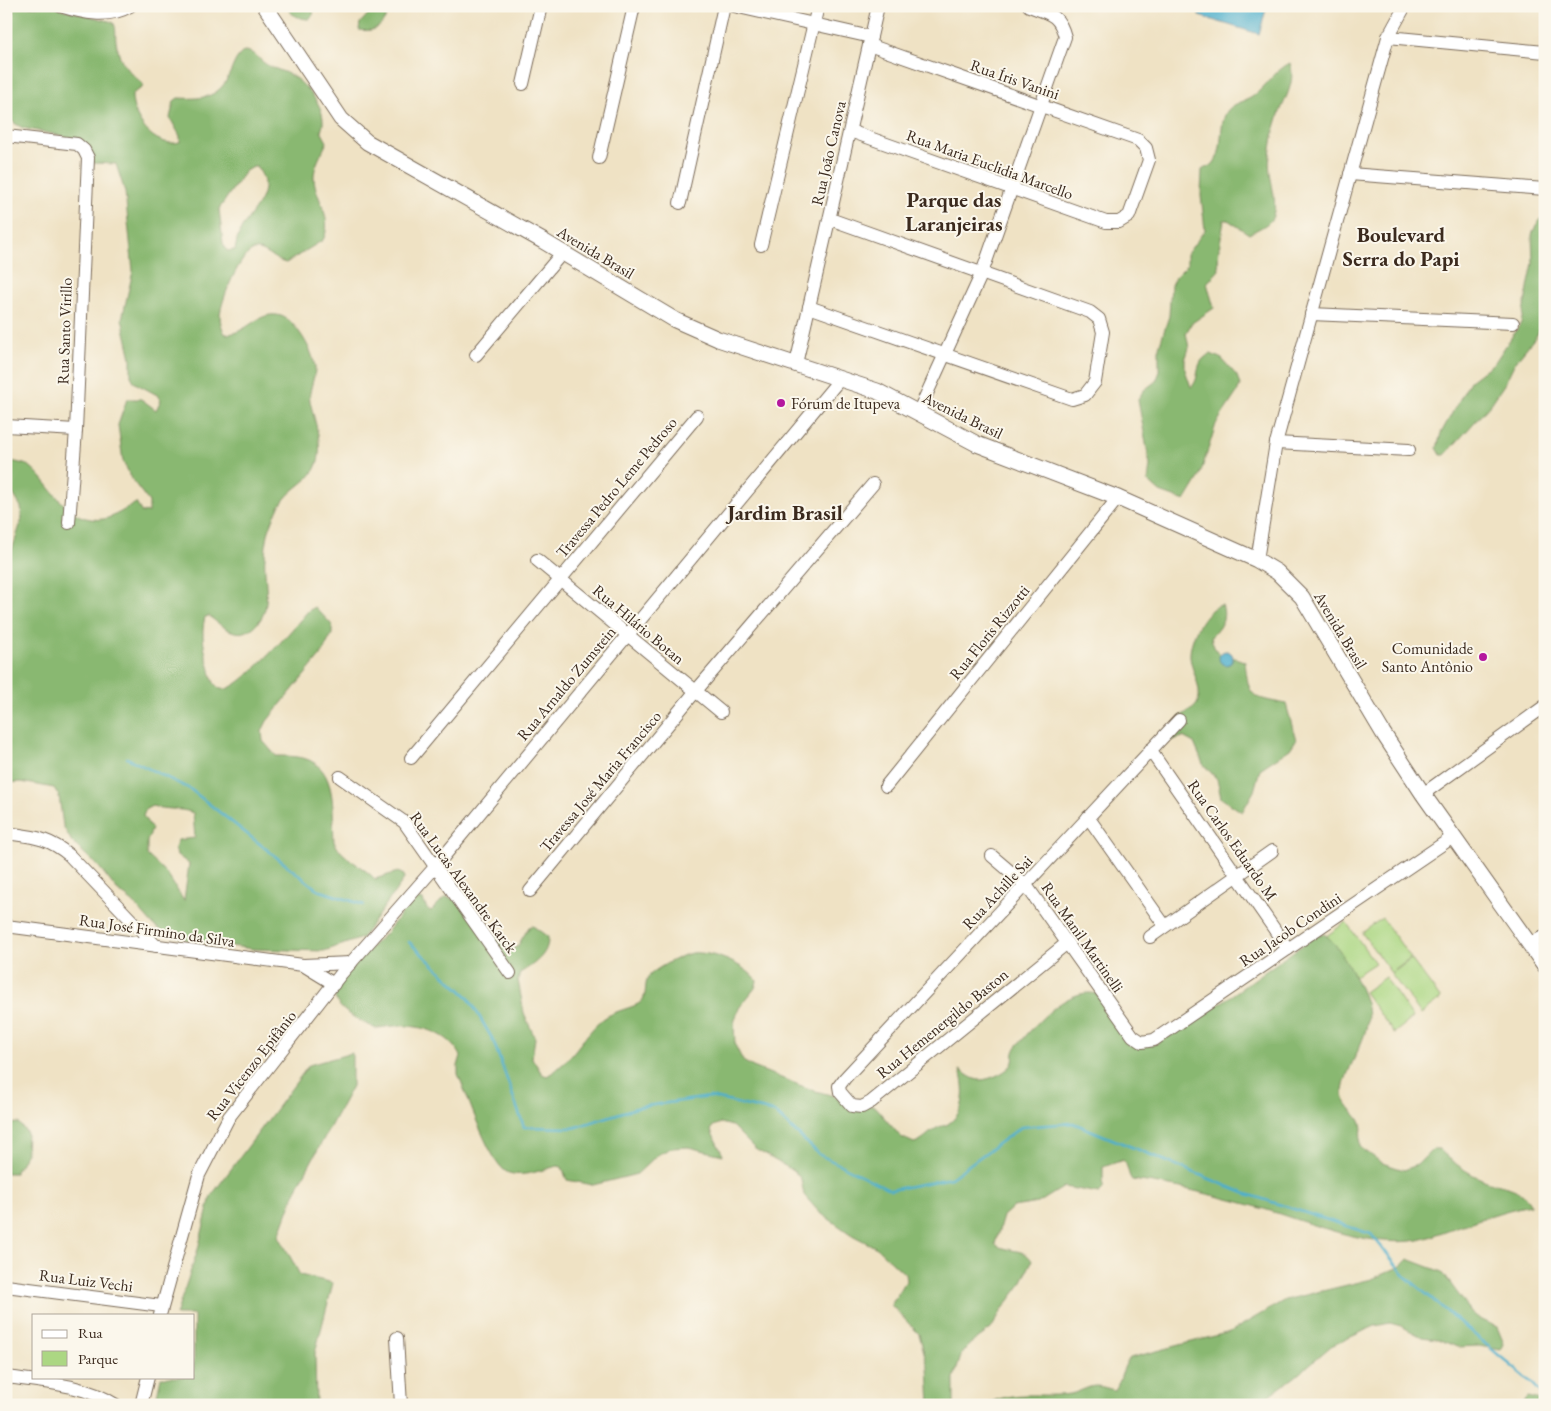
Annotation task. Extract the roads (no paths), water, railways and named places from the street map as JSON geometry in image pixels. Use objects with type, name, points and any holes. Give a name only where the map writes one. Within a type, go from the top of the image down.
[{"type":"main road","name":"Avenida Brasil","points":[[265,6],[341,119],[367,142],[562,252],[675,320],[718,339],[878,391],[976,444],[1118,498],[1257,560],[1277,572],[1302,598],[1383,733],[1423,794],[1545,966]]},
{"type":"street","points":[[60,6],[87,13],[104,14],[123,10],[130,6]]},
{"type":"street","points":[[523,84],[541,6]]},
{"type":"street","points":[[599,158],[634,6]]},
{"type":"street","points":[[680,203],[724,6]]},
{"type":"street","name":"Rua Íris Vanini","points":[[734,6],[814,24],[870,41],[1041,106],[1138,140],[1146,148],[1149,160],[1129,216],[1119,222]]},
{"type":"street","points":[[761,245],[818,6]]},
{"type":"street","name":"Rua João Canova","points":[[796,364],[878,6]]},
{"type":"street","points":[[918,413],[982,273],[1065,37],[1062,23],[1052,14],[1029,6]]},
{"type":"street","points":[[1257,560],[1276,443],[1388,37],[1405,6]]},
{"type":"street","points":[[1388,37],[1545,52]]},
{"type":"street","name":"Rua Maria Euclidia Marcello","points":[[850,131],[1106,222],[1119,222]]},
{"type":"street","name":"Rua Santo Virillo","points":[[6,136],[77,144],[88,158],[76,430],[69,523]]},
{"type":"street","points":[[1350,174],[1545,189]]},
{"type":"street","points":[[809,307],[1072,399],[1084,395],[1095,382],[1103,332],[1099,319],[1090,312],[830,219]]},
{"type":"street","points":[[476,355],[562,252]]},
{"type":"street","points":[[1311,314],[1513,323]]},
{"type":"street","name":"Rua Arnaldo Zumstein","points":[[316,1008],[351,963],[435,867],[840,379]]},
{"type":"street","name":"Travessa Pedro Leme Pedroso","points":[[411,758],[697,416]]},
{"type":"street","points":[[6,426],[76,430]]},
{"type":"street","points":[[1276,443],[1409,450]]},
{"type":"street","name":"Travessa José Maria Francisco","points":[[530,891],[695,692],[873,484]]},
{"type":"street","name":"Rua Floris Rizzotti","points":[[886,786],[1118,498]]},
{"type":"street","name":"Rua Hilário Botan","points":[[537,560],[721,712]]},
{"type":"street","points":[[1423,794],[1545,706]]},
{"type":"street","name":"Rua Achille Sai","points":[[839,1086],[1179,720]]},
{"type":"street","name":"Rua Carlos Eduardo M","points":[[1150,750],[1288,949]]},
{"type":"street","name":"Rua Lucas Alexandre Karck","points":[[340,777],[404,822],[510,973]]},
{"type":"street","points":[[1088,817],[1165,926]]},
{"type":"street","points":[[6,833],[44,838],[55,844],[69,855],[156,946]]},
{"type":"street","name":"Rua Jacob Condini","points":[[1142,1042],[1154,1040],[1453,837]]},
{"type":"street","points":[[1150,937],[1272,850]]},
{"type":"street","name":"Rua Manil Martinelli","points":[[992,856],[1026,885],[1133,1036],[1142,1042]]},
{"type":"street","name":"Rua José Firmino da Silva","points":[[6,926],[303,966],[351,963]]},
{"type":"street","points":[[1529,944],[1545,936]]},
{"type":"street","name":"Rua Hemenergildo Baston","points":[[839,1086],[840,1092],[852,1106],[862,1106],[871,1102],[1067,943]]},
{"type":"street","name":"Rua José Firmino da Silva","points":[[303,966],[334,984]]},
{"type":"street","name":"Rua Vicenzo Epifânio","points":[[160,1310],[199,1175],[213,1144],[243,1099],[316,1008]]},
{"type":"street","name":"Rua Luiz Vechi","points":[[6,1286],[160,1310]]},
{"type":"street","points":[[397,1338],[401,1405]]},
{"type":"street","points":[[6,1377],[68,1385],[102,1396],[116,1405]]},
{"type":"street","points":[[141,1405],[148,1378]]},
{"type":"water","points":[[1199,6],[1267,6],[1259,34],[1199,16]]},
{"type":"water","points":[[1223,651],[1229,651],[1233,658],[1229,665],[1223,665],[1219,661],[1219,655]]},
{"type":"waterway","points":[[127,758],[190,789],[318,890],[364,905]]},
{"type":"waterway","points":[[409,942],[468,997],[493,1040],[524,1127],[573,1128],[639,1107],[710,1097],[774,1112],[820,1155],[891,1190],[951,1178],[1021,1127],[1073,1123],[1244,1193],[1371,1234],[1406,1277],[1533,1384],[1545,1397]]},
{"type":"place","name":"Fórum de Itupeva","points":[[781,403]]},
{"type":"place","name":"Comunidade Santo Antônio","points":[[1483,657]]},
{"type":"district","name":"Parque das Laranjeiras","points":[[954,212]]},
{"type":"district","name":"Boulevard Serra do Papi","points":[[1401,247]]},
{"type":"district","name":"Jardim Brasil","points":[[785,513]]}]
